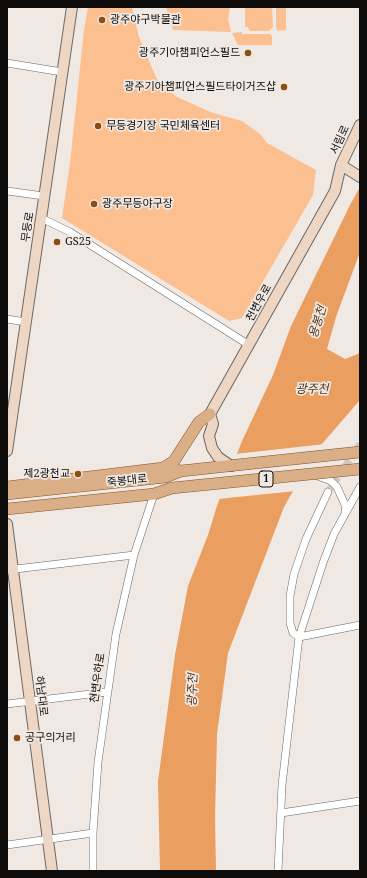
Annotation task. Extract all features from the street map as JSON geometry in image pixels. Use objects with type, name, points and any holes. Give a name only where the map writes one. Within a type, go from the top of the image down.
[{"type":"main road","points":[[163,468],[174,461],[199,422],[210,414]]},
{"type":"main road","name":"죽봉대로","points":[[7,494],[166,477],[181,471],[360,452]]},
{"type":"main road","points":[[7,486],[163,468],[181,471]]},
{"type":"main road","name":"1","points":[[172,488],[360,469]]},
{"type":"main road","name":"죽봉대로","points":[[7,501],[155,485],[172,488]]},
{"type":"main road","points":[[7,509],[154,494],[172,488]]},
{"type":"street","name":"무등로","points":[[7,451],[9,419],[26,322],[72,7]]},
{"type":"street","points":[[7,63],[62,72]]},
{"type":"street","name":"서림로","points":[[341,165],[360,125]]},
{"type":"street","points":[[341,165],[360,177]]},
{"type":"street","name":"천변우로","points":[[231,466],[218,457],[212,448],[209,436],[213,424],[210,414],[335,191],[341,165]]},
{"type":"street","points":[[7,191],[44,196]]},
{"type":"street","points":[[41,218],[70,232],[249,345]]},
{"type":"street","points":[[7,319],[26,322]]},
{"type":"street","points":[[314,474],[331,481],[337,487],[346,506],[345,514]]},
{"type":"street","points":[[278,871],[282,785],[299,637],[334,534],[360,487]]},
{"type":"street","points":[[328,492],[306,539],[294,574],[290,596],[290,623],[293,633],[299,637],[360,625]]},
{"type":"street","name":"천변우하로","points":[[93,871],[93,833],[98,762],[116,634],[134,555],[154,494]]},
{"type":"street","name":"하남대로","points":[[7,528],[10,570],[30,702],[52,871]]},
{"type":"street","points":[[10,570],[134,555]]},
{"type":"street","points":[[7,704],[107,692]]},
{"type":"street","points":[[281,814],[360,801]]},
{"type":"street","points":[[7,845],[93,833]]},
{"type":"shaded area","points":[[88,7],[132,7],[139,37],[158,82],[177,97],[213,113],[242,121],[260,134],[267,143],[316,170],[313,195],[242,318],[229,321],[62,218],[70,163],[84,30]]},
{"type":"shaded area","points":[[166,7],[230,7],[228,19],[231,32],[173,30]]},
{"type":"shaded area","points":[[272,7],[273,27],[269,31],[250,31],[248,27],[245,27],[245,8]]},
{"type":"shaded area","points":[[276,7],[286,7],[286,30],[278,31],[276,28]]},
{"type":"shaded area","points":[[242,32],[242,34],[270,34],[272,36],[272,45],[238,45],[232,33]]},
{"type":"water","name":"광주천","points":[[360,187],[360,252],[336,317],[327,349],[345,359],[360,353],[360,400],[315,452],[284,507],[228,653],[217,734],[215,817],[216,871],[160,871],[158,781],[175,655],[188,586],[242,441],[273,375],[291,326]]},
{"type":"pier","points":[[325,444],[317,453],[296,491],[218,499],[235,454]]},
{"type":"tunnel","points":[[328,492],[360,444]]},
{"type":"place","name":"광주야구박물관","points":[[102,20]]},
{"type":"place","name":"광주기아챔피언스필드","points":[[248,53]]},
{"type":"place","name":"광주기아챔피언스필드타이거즈샵","points":[[284,87]]},
{"type":"place","name":"무등경기장 국민체육센터","points":[[98,126]]},
{"type":"place","name":"광주무등야구장","points":[[94,204]]},
{"type":"place","name":"GS25","points":[[57,242]]},
{"type":"place","name":"제2광천교","points":[[78,474]]},
{"type":"place","name":"공구의거리","points":[[17,738]]},
{"type":"water label","name":"용봉천","points":[[318,322]]}]
